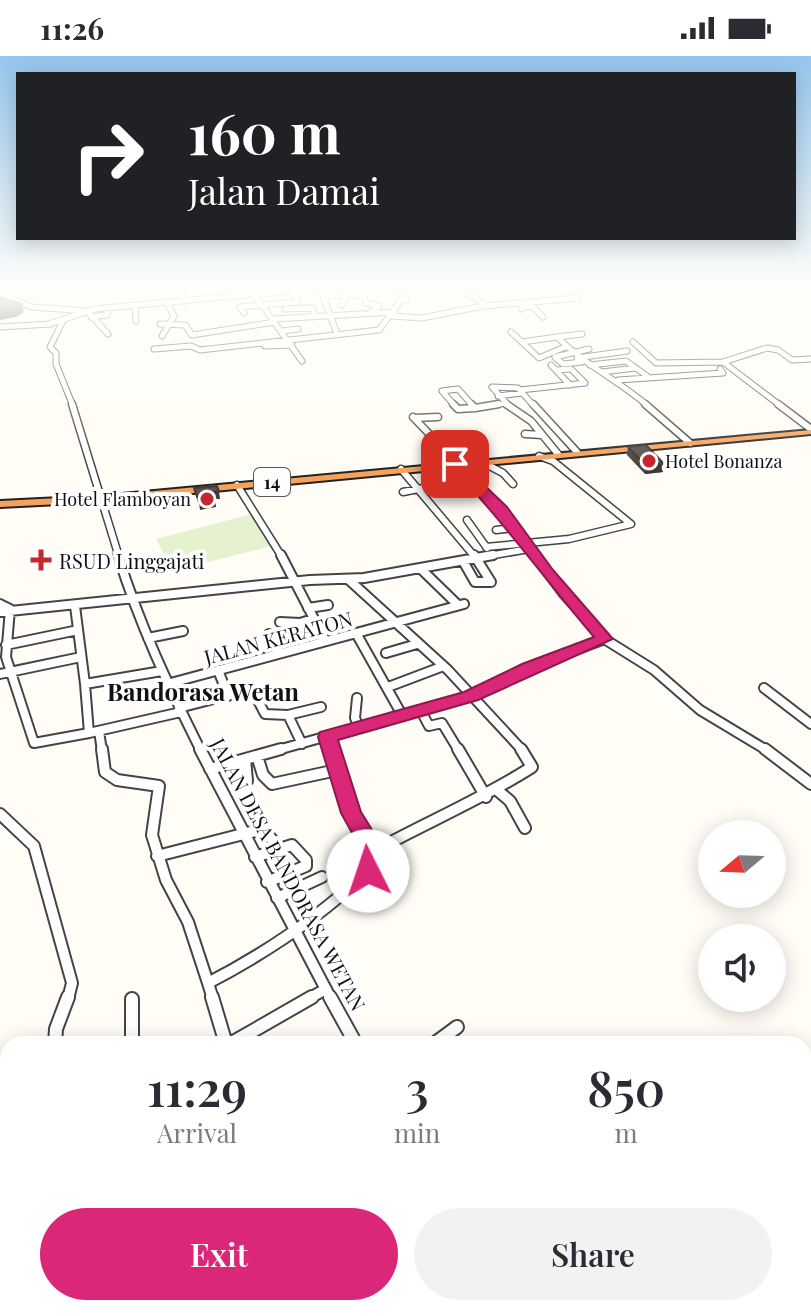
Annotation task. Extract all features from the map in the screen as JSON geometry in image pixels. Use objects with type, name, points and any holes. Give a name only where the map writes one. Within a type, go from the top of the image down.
[{"type":"highway","name":"14","points":[[0,504],[100,499],[811,430]]},
{"type":"street","name":"JALAN DESA BANDORASA WETAN","points":[[51,346],[56,353],[56,364],[72,403],[132,600],[167,684],[267,882],[352,1036]]},
{"type":"street","points":[[154,349],[191,346],[200,350],[233,346]]},
{"type":"street","points":[[257,346],[264,346]]},
{"type":"street","points":[[292,346],[302,361]]},
{"type":"street","points":[[526,346],[539,358],[568,350],[589,349]]},
{"type":"street","points":[[545,346],[553,353]]},
{"type":"street","points":[[567,346],[582,362],[618,380],[690,443]]},
{"type":"street","points":[[637,346],[655,363],[723,362],[767,348],[778,350],[792,360],[811,359]]},
{"type":"street","points":[[568,350],[555,357],[563,364],[626,361],[648,376]]},
{"type":"street","points":[[582,362],[627,351]]},
{"type":"street","points":[[723,362],[811,430]]},
{"type":"street","points":[[498,396],[550,386],[570,385],[585,382],[571,369],[554,368],[570,385]]},
{"type":"street","points":[[601,372],[637,368]]},
{"type":"street","points":[[618,380],[723,373],[720,369]]},
{"type":"street","points":[[544,378],[550,386]]},
{"type":"street","points":[[486,547],[569,539],[631,524],[553,461],[542,435],[531,421],[505,403],[492,387],[511,387],[520,392],[577,452]]},
{"type":"street","points":[[475,408],[458,389],[442,391],[456,408],[475,408],[505,403]]},
{"type":"street","points":[[438,417],[414,418],[502,510],[526,545],[605,639],[660,674],[700,710],[760,745],[811,784]]},
{"type":"street","points":[[525,434],[542,435]]},
{"type":"street","points":[[480,461],[503,473],[513,484]]},
{"type":"street","points":[[401,469],[476,558],[492,586],[475,582],[463,561]]},
{"type":"street","points":[[403,492],[470,479]]},
{"type":"street","points":[[237,485],[295,581],[325,640]]},
{"type":"street","points":[[467,520],[492,555]]},
{"type":"street","points":[[496,530],[513,528]]},
{"type":"street","points":[[5,612],[295,581],[348,579],[463,561],[526,545]]},
{"type":"street","name":"JALAN KERATON","points":[[167,684],[461,605],[421,569]]},
{"type":"street","points":[[208,983],[297,934],[329,910],[366,873],[366,857],[374,851],[429,820],[486,797],[532,765],[509,734],[348,579]]},
{"type":"street","points":[[0,604],[8,605],[5,612],[5,672],[34,743],[94,732],[255,690],[265,714],[288,715],[321,707]]},
{"type":"street","points":[[308,608],[328,605]]},
{"type":"street","points":[[75,606],[85,684],[105,772],[117,780],[159,786],[152,835],[157,856],[188,922],[225,1036]]},
{"type":"street","points":[[280,622],[300,623],[313,619]]},
{"type":"street","points":[[6,645],[78,630]]},
{"type":"street","points":[[148,638],[183,631]]},
{"type":"street","points":[[356,633],[402,715]]},
{"type":"street","points":[[269,634],[278,654]]},
{"type":"street","points":[[210,769],[471,696],[528,668],[605,639]]},
{"type":"street","points":[[386,653],[417,644]]},
{"type":"street","points":[[5,672],[81,657]]},
{"type":"street","points":[[388,687],[441,667]]},
{"type":"street","points":[[218,670],[228,696]]},
{"type":"street","points":[[85,684],[162,671]]},
{"type":"street","points":[[764,688],[811,724]]},
{"type":"street","points":[[357,698],[355,718],[359,728]]},
{"type":"street","points":[[421,711],[429,726],[442,723],[486,797]]},
{"type":"street","points":[[288,715],[302,744]]},
{"type":"street","points":[[327,737],[351,813],[374,851]]},
{"type":"street","points":[[257,756],[263,775],[272,784],[337,770]]},
{"type":"street","points":[[245,759],[247,781]]},
{"type":"street","points":[[497,790],[510,801],[525,828]]},
{"type":"street","points":[[0,814],[34,846],[72,983],[71,999],[53,1036]]},
{"type":"street","points":[[157,856],[266,830],[279,848]]},
{"type":"street","points":[[255,857],[295,846],[307,863],[267,882]]},
{"type":"street","points":[[277,898],[322,877]]},
{"type":"street","points":[[242,1036],[326,989]]},
{"type":"street","points":[[132,999],[132,1036]]},
{"type":"street","points":[[445,1036],[457,1027]]},
{"type":"green space","points":[[252,514],[272,546],[172,571],[156,539]]},
{"type":"building","points":[[646,445],[664,464],[646,466],[628,447]]},
{"type":"building","points":[[217,486],[219,491],[212,492],[215,499],[199,502],[194,488]]},
{"type":"place","name":"Hotel Bonanza","points":[[649,461]]},
{"type":"place","name":"Hotel Flamboyan","points":[[207,499]]},
{"type":"place","name":"RSUD Linggajati","points":[[41,560]]},
{"type":"district","name":"Bandorasa Wetan","points":[[203,691]]},
{"type":"route","points":[[368,871],[366,857],[374,851],[351,813],[327,737],[471,696],[553,657],[605,639],[523,542],[502,510],[455,464]]}]
